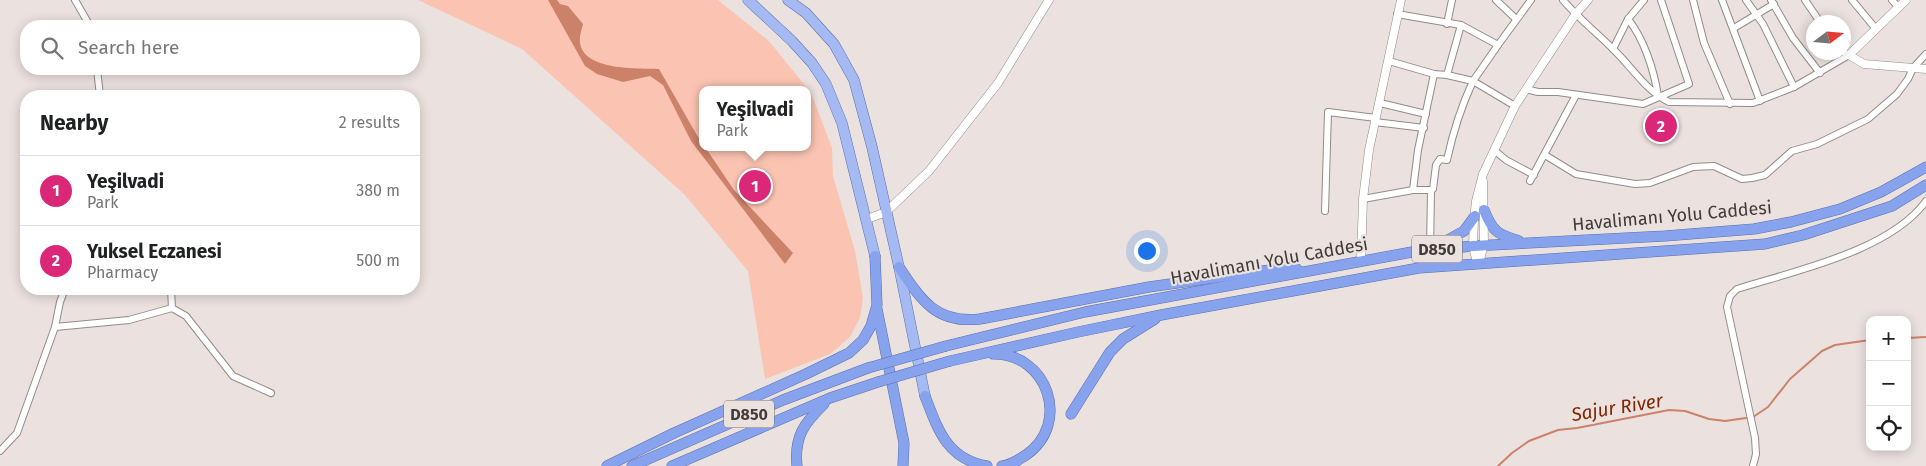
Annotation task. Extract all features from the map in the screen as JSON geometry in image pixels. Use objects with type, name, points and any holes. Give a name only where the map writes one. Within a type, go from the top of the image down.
[{"type":"highway","name":"Havalimanı Yolu Caddesi","points":[[632,466],[783,400],[868,368],[946,346],[1085,312],[1361,260],[1430,250],[1479,245],[1665,236],[1754,229],[1840,209],[1881,192],[1926,167]]},
{"type":"highway","name":"Havalimanı Yolu Caddesi","points":[[672,466],[830,398],[950,361],[1161,316],[1419,268],[1765,244],[1803,236],[1892,206],[1926,185]]},
{"type":"highway","points":[[1484,210],[1492,228],[1497,233],[1524,243]]},
{"type":"highway","points":[[1430,250],[1464,231],[1474,216]]},
{"type":"highway","points":[[875,256],[877,305],[904,443],[903,466]]},
{"type":"highway","points":[[899,267],[914,289],[939,313],[964,321],[1149,287],[1284,268],[1316,270]]},
{"type":"highway","points":[[607,466],[674,433],[849,353],[863,340],[871,326],[877,305]]},
{"type":"highway","points":[[1071,414],[1110,352],[1123,339],[1161,316]]},
{"type":"highway","points":[[977,355],[1003,354],[1020,360],[1033,370],[1043,382],[1048,395],[1050,410],[1049,427],[1042,439],[1033,450],[1011,465],[1002,466]]},
{"type":"highway","points":[[925,396],[936,425],[952,451],[974,464],[987,466]]},
{"type":"highway","points":[[797,466],[797,440],[804,424],[830,398]]},
{"type":"main road","points":[[748,0],[792,41],[812,63],[826,84],[842,123],[875,256]]},
{"type":"main road","points":[[788,0],[806,13],[834,44],[854,80],[872,147],[899,267],[925,396]]},
{"type":"street","points":[[75,0],[87,20]]},
{"type":"street","points":[[867,219],[886,212],[929,171],[998,83],[1049,0]]},
{"type":"street","points":[[1361,260],[1363,199],[1369,150],[1401,0]]},
{"type":"street","points":[[1447,24],[1452,0]]},
{"type":"street","points":[[1496,0],[1516,18]]},
{"type":"street","points":[[1430,250],[1431,190],[1433,189],[1436,165],[1440,159],[1447,160],[1461,108],[1473,81],[1516,18],[1531,0]]},
{"type":"street","points":[[1563,0],[1575,15],[1613,49],[1658,97],[1669,102],[1753,103],[1794,87],[1820,73],[1838,60]]},
{"type":"street","points":[[1479,245],[1474,216],[1477,194],[1483,174],[1515,106],[1575,15],[1588,0]]},
{"type":"street","points":[[1613,49],[1628,19],[1644,0]]},
{"type":"street","points":[[1526,89],[1643,104],[1689,84],[1661,0]]},
{"type":"street","points":[[1693,0],[1704,43],[1730,104]]},
{"type":"street","points":[[1722,0],[1760,101]]},
{"type":"street","points":[[1746,0],[1781,58],[1794,87]]},
{"type":"street","points":[[1805,0],[1815,15]]},
{"type":"street","points":[[1852,0],[1876,30]]},
{"type":"street","points":[[1892,0],[1898,7]]},
{"type":"street","points":[[1851,50],[1876,30],[1906,0]]},
{"type":"street","points":[[1734,28],[1772,2],[1793,38],[1820,73]]},
{"type":"street","points":[[1398,14],[1461,25],[1498,45]]},
{"type":"street","points":[[1628,19],[1637,31],[1656,83],[1658,97]]},
{"type":"street","points":[[1447,75],[1461,25]]},
{"type":"street","points":[[1545,156],[1576,174],[1635,184],[1650,183],[1693,167],[1714,166],[1742,179],[1766,175],[1792,151],[1817,144],[1868,119],[1897,94],[1908,79],[1913,68],[1926,54]]},
{"type":"street","points":[[1851,57],[1864,64],[1926,69]]},
{"type":"street","points":[[1389,61],[1434,74],[1473,81],[1515,106]]},
{"type":"street","points":[[1414,190],[1418,150],[1434,74]]},
{"type":"street","points":[[98,75],[99,90]]},
{"type":"street","points":[[1494,150],[1532,178],[1576,95]]},
{"type":"street","points":[[1380,103],[1426,114]]},
{"type":"street","points":[[1325,211],[1328,112],[1424,128]]},
{"type":"street","points":[[1478,263],[1484,210],[1483,174]]},
{"type":"street","points":[[1363,199],[1414,190],[1431,190]]},
{"type":"street","points":[[1753,466],[1756,446],[1754,430],[1727,307],[1732,294],[1737,289],[1840,257],[1871,244],[1917,214],[1926,201]]},
{"type":"street","points":[[0,451],[17,433],[55,327],[63,295]]},
{"type":"street","points":[[171,295],[172,308]]},
{"type":"street","points":[[55,327],[129,320],[172,308],[186,316],[233,376],[271,393]]},
{"type":"shaded area","points":[[418,0],[718,0],[769,41],[805,86],[699,86],[699,151],[811,151],[811,93],[832,148],[833,176],[855,251],[863,298],[860,318],[850,337],[830,354],[765,379],[748,271],[685,195],[522,49]]},
{"type":"shaded area","points":[[548,0],[557,0],[560,4],[568,6],[583,24],[580,43],[584,52],[591,59],[626,68],[659,69],[699,139],[699,151],[708,151],[734,190],[793,253],[785,264],[691,141],[663,85],[650,76],[623,82],[597,74],[585,66]]},
{"type":"waterway","name":"Sajur River","points":[[1911,338],[1926,337]]},
{"type":"waterway","name":"Sajur River","points":[[1498,466],[1529,441],[1558,430],[1669,410],[1685,411],[1709,419],[1725,421],[1753,417],[1768,407],[1790,379],[1822,351],[1835,345],[1866,341]]},
{"type":"place","name":"Yuksel Eczanesi","points":[[1661,126]]},
{"type":"place","name":"Yeşilvadi","points":[[755,186]]}]
